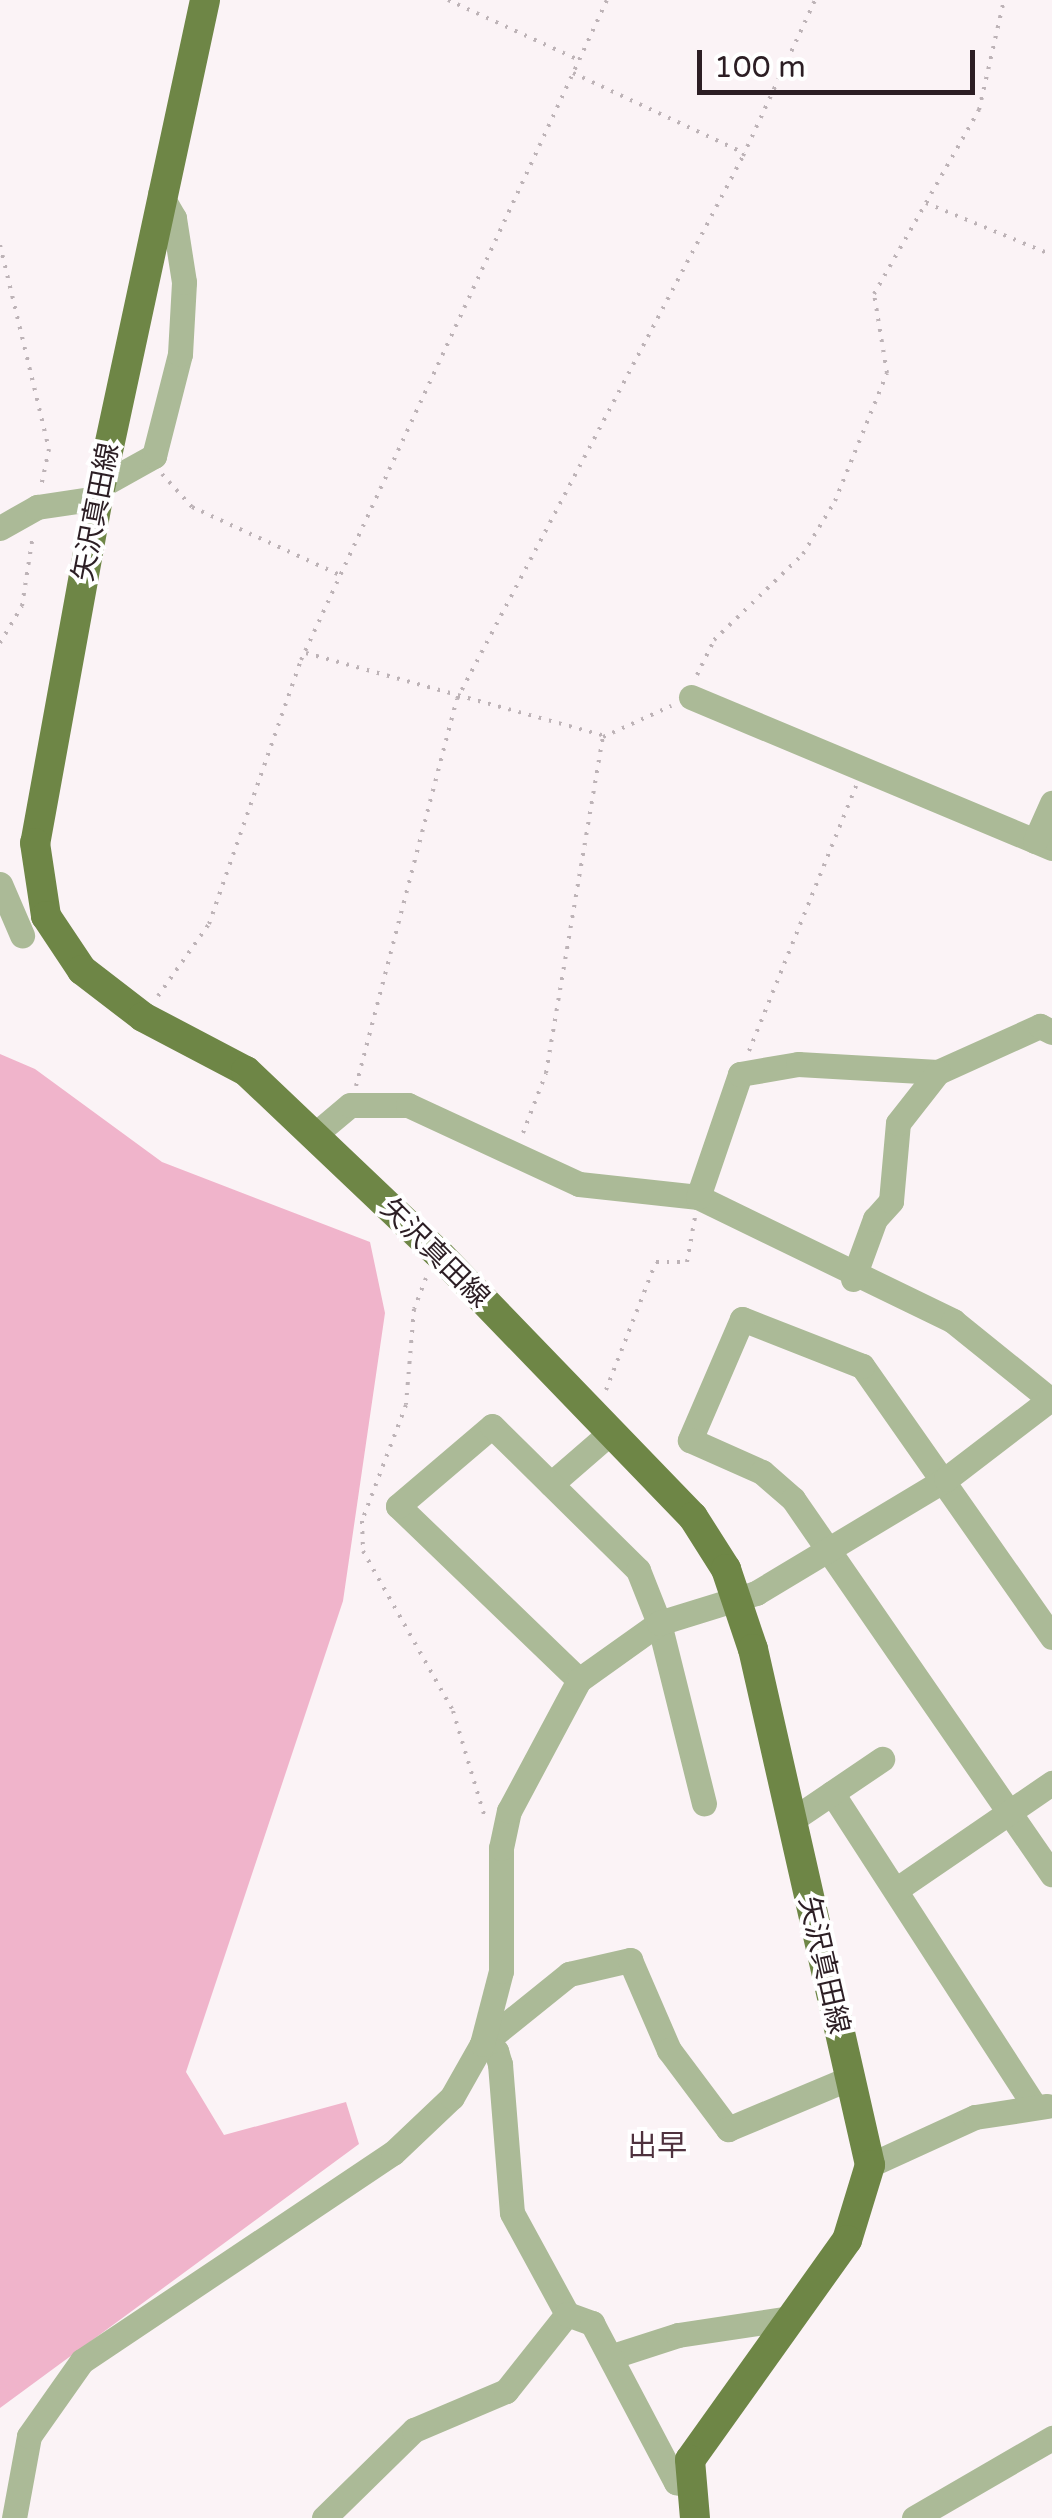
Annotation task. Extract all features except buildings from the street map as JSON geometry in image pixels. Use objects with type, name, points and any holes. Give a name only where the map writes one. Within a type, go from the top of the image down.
[{"type":"main road","name":"矢沢真田線","points":[[204,0],[99,492],[35,843],[46,916],[82,970],[143,1016],[246,1071],[313,1136],[603,1424],[703,1530],[738,1602],[870,2165],[847,2240],[707,2427],[688,2485],[694,2518]]},
{"type":"street","points":[[0,528],[37,507],[99,492],[154,456],[186,310],[174,218],[160,194]]},
{"type":"street","points":[[690,697],[1044,844],[1052,802]]},
{"type":"street","points":[[0,884],[11,939],[46,916]]},
{"type":"street","points":[[698,1197],[740,1074],[798,1064],[938,1072],[1040,1026],[1052,1032]]},
{"type":"street","points":[[853,1279],[875,1219],[892,1201],[898,1123],[938,1072]]},
{"type":"street","points":[[14,2518],[28,2436],[82,2361],[393,2153],[452,2097],[482,2044],[501,1970],[500,1848],[508,1811],[578,1680],[659,1623],[738,1602],[828,1550],[946,1479],[1052,1400],[953,1321],[853,1279],[698,1197],[579,1184],[408,1106],[350,1105],[313,1136]]},
{"type":"street","points":[[1052,1636],[946,1479],[862,1366],[742,1319],[690,1440],[762,1472],[828,1550],[1052,1874]]},
{"type":"street","points":[[551,1484],[603,1424]]},
{"type":"street","points":[[578,1680],[398,1506],[492,1426],[638,1570],[659,1623],[704,1803]]},
{"type":"street","points":[[792,1820],[882,1759]]},
{"type":"street","points":[[897,1889],[1052,1783]]},
{"type":"street","points":[[832,1793],[1044,2106],[975,2117],[870,2165]]},
{"type":"street","points":[[482,2044],[569,1974],[630,1960],[669,2050],[728,2129],[850,2078]]},
{"type":"street","points":[[482,2044],[496,2051],[500,2064],[512,2213],[566,2314],[592,2322],[614,2356],[676,2482],[688,2485]]},
{"type":"street","points":[[324,2518],[414,2430],[506,2391],[566,2314]]},
{"type":"street","points":[[614,2356],[678,2335],[790,2318]]},
{"type":"street","points":[[914,2518],[1052,2438]]},
{"type":"path","points":[[448,0],[579,60]]},
{"type":"path","points":[[143,1016],[209,924],[304,653],[607,0]]},
{"type":"path","points":[[350,1105],[457,699],[744,154],[815,0]]},
{"type":"path","points":[[304,653],[457,699],[605,736],[690,697],[704,652],[803,554],[835,501],[887,373],[874,294],[990,84],[1004,0]]},
{"type":"path","points":[[573,73],[744,154]]},
{"type":"path","points":[[926,203],[1052,254]]},
{"type":"path","points":[[0,245],[49,449],[22,606],[0,643]]},
{"type":"path","points":[[154,456],[192,507],[340,575]]},
{"type":"path","points":[[512,1156],[546,1073],[605,736]]},
{"type":"path","points":[[740,1074],[864,770]]},
{"type":"path","points":[[603,1424],[656,1262],[687,1262],[698,1197]]},
{"type":"shaded area","points":[[0,1054],[35,1069],[162,1162],[370,1242],[385,1313],[343,1601],[186,2072],[224,2135],[346,2102],[359,2144],[0,2408]]},
{"type":"district","name":"出早","points":[[657,2147]]}]
